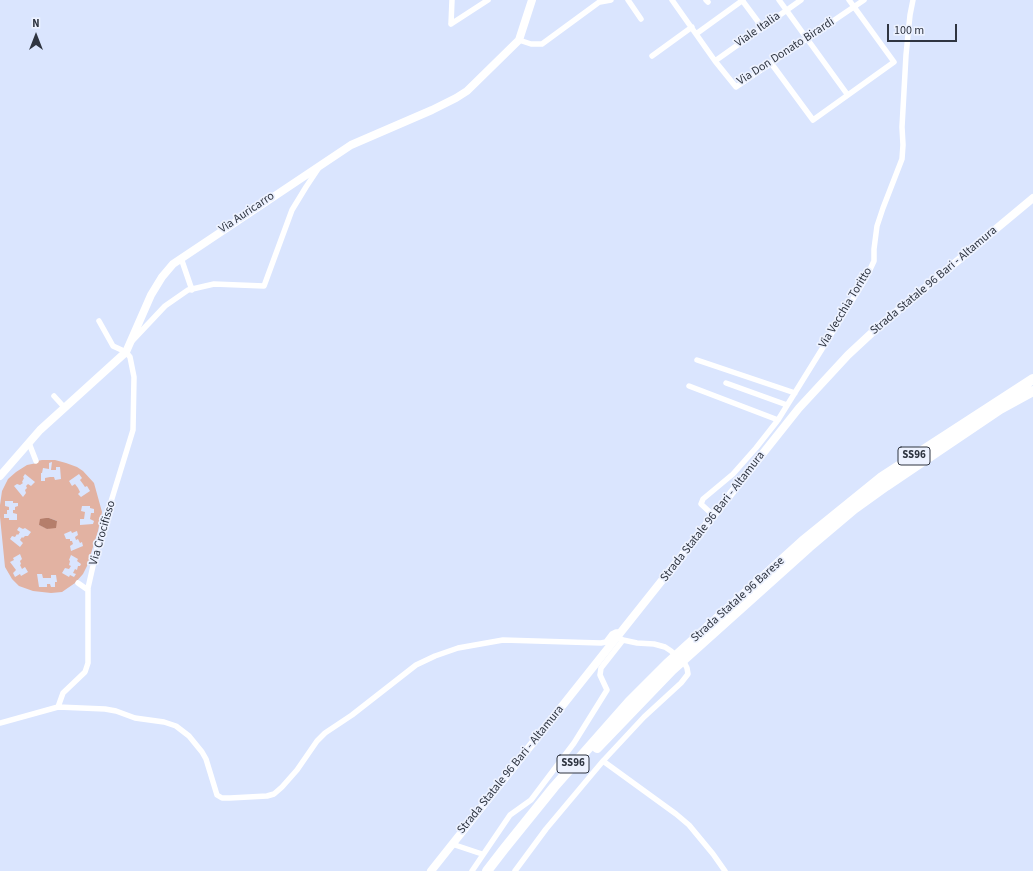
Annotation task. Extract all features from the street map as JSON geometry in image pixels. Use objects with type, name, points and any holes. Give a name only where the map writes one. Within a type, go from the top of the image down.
[{"type":"highway","name":"Strada Statale 96 Barese","points":[[487,871],[577,759],[628,702],[882,477],[1033,379]]},
{"type":"highway","name":"Strada Statale 96 Barese","points":[[806,544],[886,486],[1000,409],[1033,391]]},
{"type":"highway","name":"Strada Statale 96 Barese","points":[[496,871],[575,770],[669,667]]},
{"type":"street","points":[[452,0],[451,24],[488,0]]},
{"type":"street","name":"Via Auricarro","points":[[0,476],[40,430],[127,348],[151,295],[162,277],[173,264],[351,145],[425,114],[467,91],[519,40],[532,0]]},
{"type":"street","points":[[519,40],[531,44],[542,44],[601,1],[611,0]]},
{"type":"street","points":[[628,0],[641,19]]},
{"type":"street","points":[[672,0],[715,61]]},
{"type":"street","points":[[696,34],[743,0],[762,27]]},
{"type":"street","points":[[779,0],[847,94]]},
{"type":"street","name":"Viale Italia","points":[[715,61],[801,0]]},
{"type":"street","points":[[771,63],[813,120],[847,94],[894,62],[849,0]]},
{"type":"street","name":"Via Don Donato Birardi","points":[[715,61],[736,87],[864,0]]},
{"type":"street","name":"Via Vecchia Toritto","points":[[714,516],[701,504],[703,498],[733,474],[778,420],[866,278],[874,261],[877,226],[902,159],[902,127],[906,55],[912,0]]},
{"type":"street","points":[[652,56],[692,27]]},
{"type":"street","points":[[99,320],[113,346],[127,348],[165,306],[188,290],[214,284],[264,286],[292,210],[323,163]]},
{"type":"street","name":"Strada Statale 96 Bari - Altamura","points":[[431,871],[621,636],[799,408],[848,355],[877,328],[1033,198]]},
{"type":"street","points":[[181,258],[192,290]]},
{"type":"street","name":"Via Crocifisso","points":[[58,707],[63,693],[85,672],[88,663],[88,590],[98,544],[133,430],[134,377],[127,348]]},
{"type":"street","points":[[697,360],[795,393]]},
{"type":"street","points":[[726,384],[787,405]]},
{"type":"street","points":[[689,386],[778,420]]},
{"type":"street","points":[[54,396],[64,407]]},
{"type":"street","points":[[29,444],[36,461]]},
{"type":"street","points":[[78,583],[88,590]]},
{"type":"street","points":[[0,722],[58,707],[105,709],[116,711],[135,718],[164,722],[176,726],[189,736],[206,758],[217,795],[222,798],[267,796],[274,794],[282,787],[297,770],[317,741],[325,733],[352,715],[402,675],[422,662],[458,648],[503,640],[601,643],[606,642],[612,634],[616,632],[621,636],[637,643],[654,644],[671,650],[685,664],[688,674],[681,683],[644,717],[603,760],[546,829],[515,871]]},
{"type":"street","points":[[472,871],[482,854],[510,815],[531,800],[574,742],[607,690],[600,675],[601,668],[621,636]]},
{"type":"street","points":[[603,760],[676,814],[699,837],[725,871]]},
{"type":"street","points":[[452,844],[482,854]]},
{"type":"shaded area","points":[[55,460],[77,467],[83,471],[94,483],[102,512],[98,531],[83,574],[75,583],[62,592],[51,593],[33,591],[19,586],[12,579],[5,567],[0,517],[2,491],[8,479],[16,472],[27,465],[37,463],[37,461]],"holes":[[[52,462],[51,470],[56,470],[56,467],[60,467],[61,479],[55,480],[54,477],[50,477],[45,478],[45,481],[41,481],[41,473],[43,468],[49,469],[49,463]],[[25,474],[35,482],[31,486],[28,484],[26,486],[26,493],[23,497],[14,486],[23,483],[23,477]],[[79,474],[82,478],[80,480],[90,491],[81,497],[78,494],[80,492],[75,484],[72,486],[69,481]],[[5,501],[13,501],[13,503],[18,503],[18,506],[15,507],[15,510],[13,510],[13,513],[17,514],[17,520],[9,520],[9,518],[4,518],[4,514],[7,514],[9,507],[5,506]],[[82,506],[90,506],[90,508],[94,509],[94,513],[91,513],[90,519],[94,521],[93,524],[80,525],[80,519],[84,519],[85,512],[81,511]],[[46,518],[57,521],[48,529],[39,525]],[[19,527],[23,529],[25,528],[31,532],[28,536],[22,537],[20,540],[23,543],[20,547],[10,539],[12,536],[15,537],[17,534],[18,535],[20,532],[17,530]],[[71,531],[72,533],[77,531],[78,535],[75,537],[76,540],[78,539],[80,543],[82,542],[83,546],[71,551],[70,546],[73,544],[70,539],[66,539],[64,534]],[[20,554],[22,559],[20,561],[20,565],[22,569],[25,567],[28,572],[21,576],[20,574],[15,577],[13,573],[16,570],[10,562],[14,560],[13,558]],[[71,555],[78,559],[77,561],[81,564],[78,566],[77,570],[75,569],[73,573],[76,574],[74,577],[70,575],[69,577],[62,573],[65,568],[69,569],[71,566],[69,565]],[[37,574],[42,574],[43,578],[51,578],[51,575],[56,575],[57,582],[55,582],[55,587],[51,587],[50,584],[47,584],[47,587],[39,587]]]},
{"type":"shaded area","points":[[46,518],[57,521],[56,528],[47,529],[39,525],[40,519]]}]
